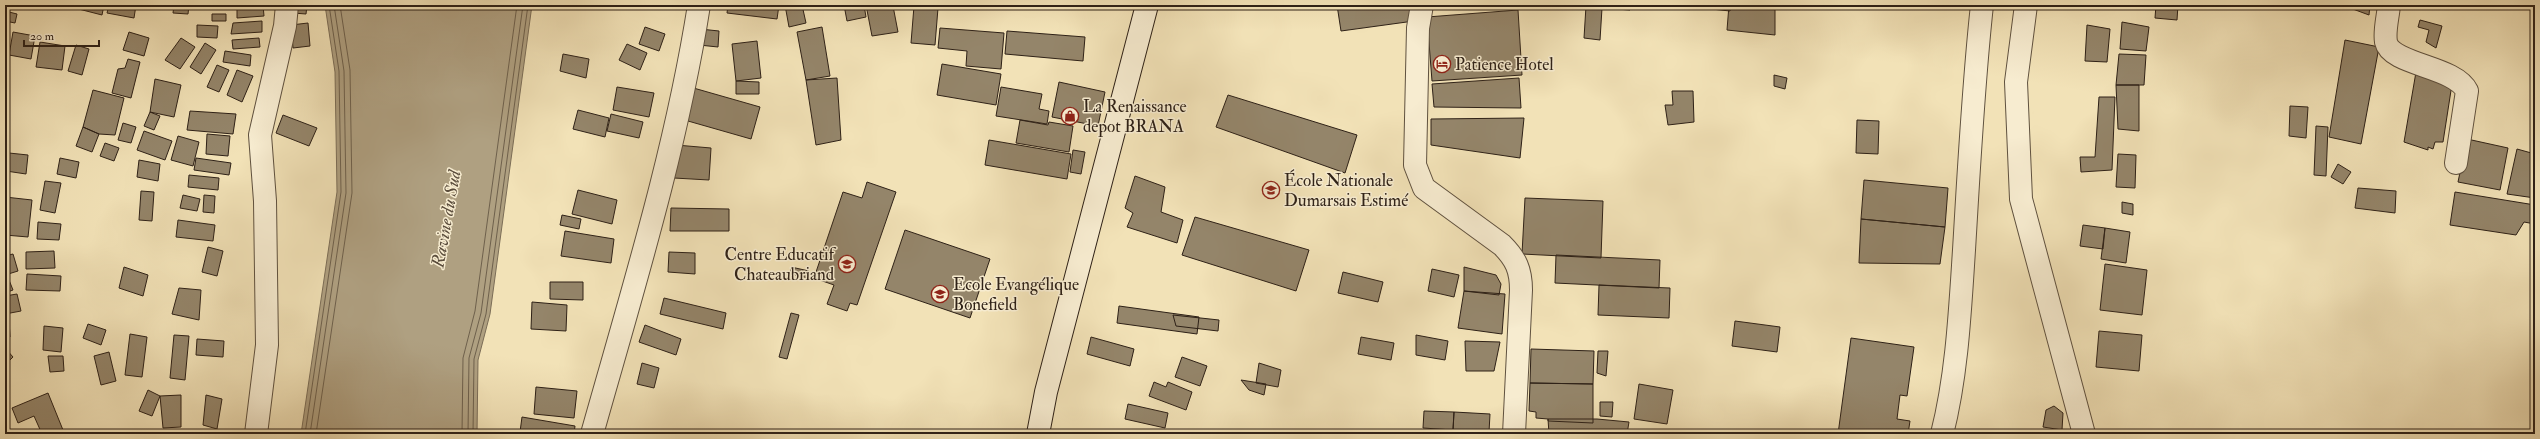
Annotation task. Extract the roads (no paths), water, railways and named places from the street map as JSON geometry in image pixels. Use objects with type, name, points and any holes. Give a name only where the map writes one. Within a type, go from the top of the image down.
[{"type":"street","points":[[256,434],[267,345],[265,201],[260,135],[284,26],[287,5]]},
{"type":"street","points":[[592,434],[657,201],[692,48],[699,5]]},
{"type":"street","points":[[1038,434],[1046,392],[1147,5]]},
{"type":"street","points":[[1422,5],[1418,28],[1415,165],[1424,188],[1502,245],[1519,267],[1521,290],[1514,434]]},
{"type":"street","points":[[1942,434],[1947,413],[1959,321],[1975,68],[1982,5]]},
{"type":"street","points":[[2026,5],[2016,82],[2021,199],[2084,434]]},
{"type":"street","points":[[2389,5],[2386,44],[2390,49],[2399,55],[2457,79],[2466,91],[2456,163]]},
{"type":"water","name":"Ravine du Sud","points":[[325,5],[532,5],[490,314],[478,360],[477,434],[301,434],[337,192],[335,72]]},
{"type":"place","name":"Patience Hotel","points":[[1442,64]]},
{"type":"place","name":"La Renaissance depot BRANA","points":[[1070,116]]},
{"type":"place","name":"École Nationale Dumarsais Estimé","points":[[1271,190]]},
{"type":"place","name":"Centre Educatif Chateaubriand","points":[[847,264]]},
{"type":"place","name":"Ecole Evangélique Bonefield","points":[[940,294]]}]
